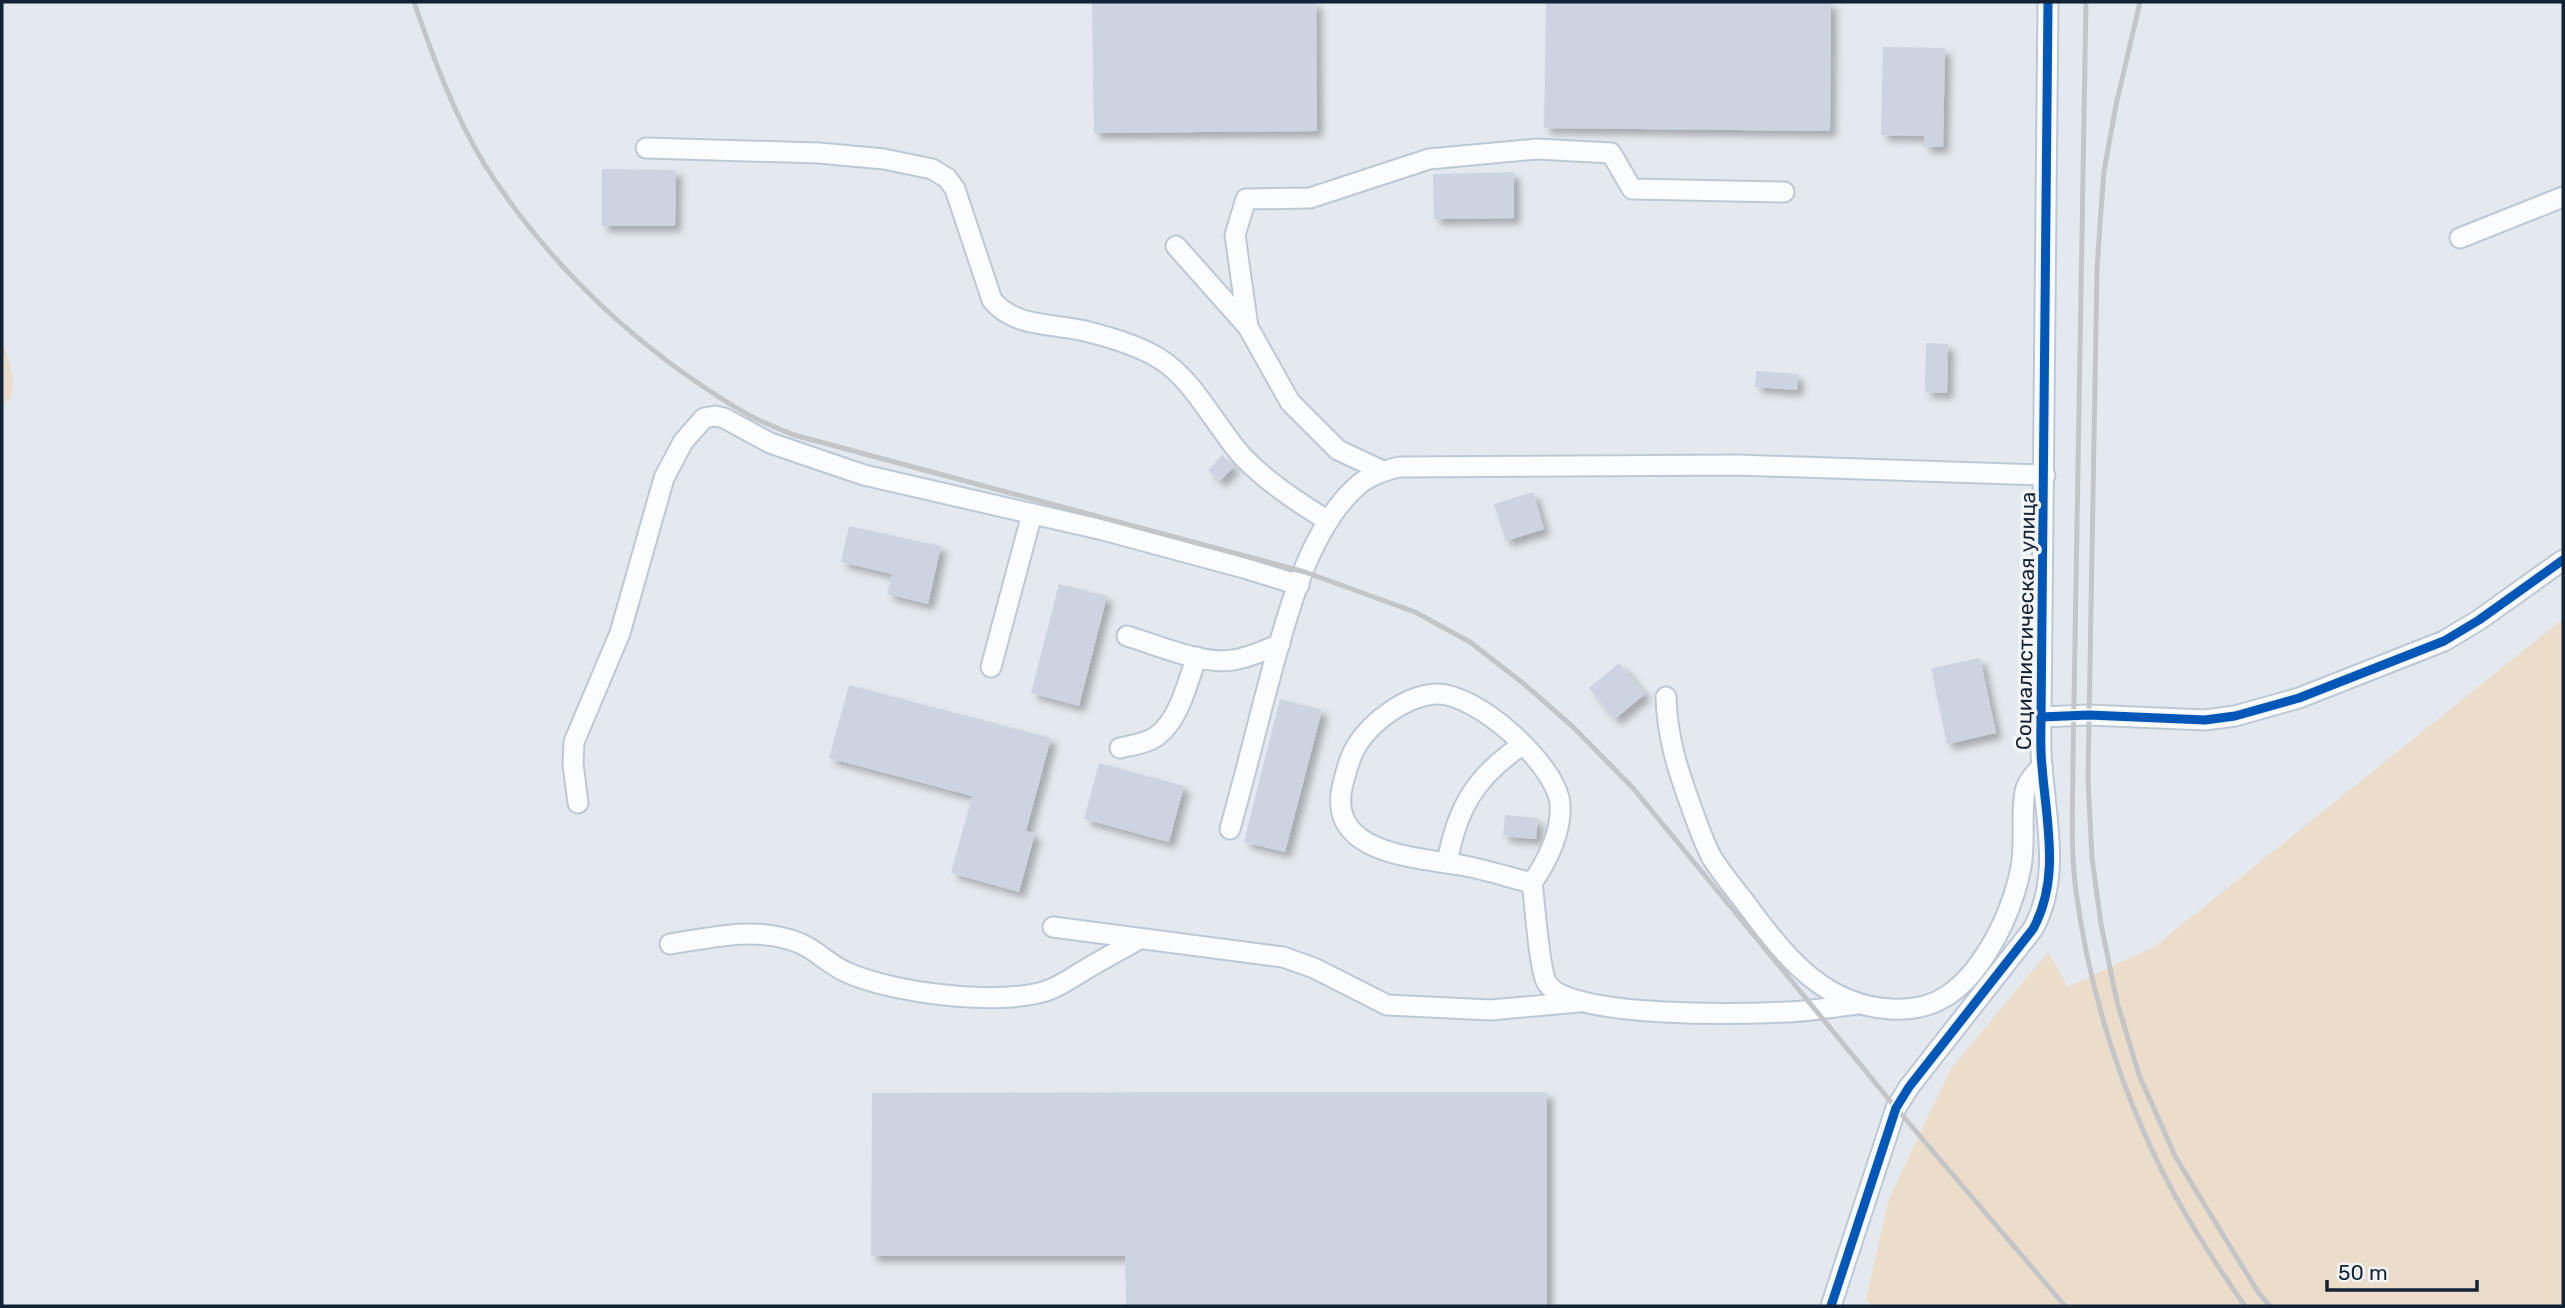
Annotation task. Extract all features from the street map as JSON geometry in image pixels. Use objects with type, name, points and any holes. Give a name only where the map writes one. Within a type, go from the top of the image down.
[{"type":"street","name":"Социалистическая улица","points":[[1831,1306],[1896,1108],[1909,1087],[2033,929],[2042,914],[2047,897],[2051,856],[2042,766],[2041,717],[2048,2]]},
{"type":"street","points":[[646,148],[819,153],[884,159],[932,169],[947,178],[955,189],[963,206],[992,300],[1001,311],[1021,320],[1087,332],[1160,359],[1192,391],[1252,466],[1281,491],[1328,522]]},
{"type":"street","points":[[1248,327],[1235,235],[1246,199],[1310,198],[1429,159],[1537,149],[1611,153],[1632,189],[1784,192]]},
{"type":"street","points":[[2460,238],[2563,197]]},
{"type":"street","points":[[1176,246],[1248,327],[1290,402],[1338,450],[1383,471]]},
{"type":"street","points":[[578,803],[573,764],[575,742],[620,633],[664,478],[683,442],[704,418],[724,418],[770,443],[864,475],[1032,514],[1244,568],[1299,585]]},
{"type":"street","points":[[1230,829],[1280,644],[1299,585],[1316,544],[1328,522],[1356,487],[1383,471],[1399,467],[1737,466],[2045,475]]},
{"type":"street","points":[[991,667],[1032,514]]},
{"type":"street","points":[[2041,717],[2089,715],[2204,720],[2235,716],[2299,698],[2444,641],[2479,620],[2563,560]]},
{"type":"street","points":[[1127,636],[1197,657],[1236,660],[1280,644]]},
{"type":"street","points":[[1120,748],[1143,743],[1166,726],[1176,711],[1197,657]]},
{"type":"street","points":[[1532,883],[1447,863],[1432,863],[1382,849],[1368,844],[1350,829],[1339,803],[1351,756],[1366,733],[1388,715],[1416,699],[1437,694],[1460,699],[1501,723],[1553,783],[1560,807],[1552,848],[1532,883],[1546,983],[1554,991],[1584,1002],[1664,1013],[1790,1012],[1857,1004]]},
{"type":"street","points":[[1666,697],[1667,724],[1675,765],[1703,840],[1713,859],[1778,948],[1801,971],[1834,994],[1875,1009],[1928,1007],[1959,987],[1973,972],[2001,929],[2014,894],[2023,855],[2026,787],[2042,766]]},
{"type":"street","points":[[1447,863],[1458,818],[1471,792],[1490,770],[1522,745]]},
{"type":"street","points":[[1053,928],[1283,957],[1314,968],[1374,1000],[1395,1006],[1490,1010],[1584,1002]]},
{"type":"street","points":[[670,944],[741,934],[771,935],[810,947],[833,966],[866,980],[894,987],[956,995],[1006,997],[1048,990],[1139,939]]},
{"type":"shaded area","points":[[2,338],[13,383],[12,392],[2,406]]},
{"type":"shaded area","points":[[2563,619],[2563,1306],[1871,1306],[1866,1299],[1889,1199],[1950,1070],[2048,952],[2068,987],[2154,947]]},
{"type":"building","points":[[1092,2],[1316,2],[1317,131],[1094,133]]},
{"type":"building","points":[[1546,2],[1831,2],[1830,131],[1544,128]]},
{"type":"building","points":[[1883,47],[1945,48],[1943,147],[1924,147],[1924,136],[1881,135]]},
{"type":"building","points":[[602,169],[676,170],[675,226],[602,226]]},
{"type":"building","points":[[1514,172],[1514,218],[1434,219],[1433,174]]},
{"type":"building","points":[[1926,343],[1948,344],[1947,393],[1925,392]]},
{"type":"building","points":[[1756,371],[1798,374],[1797,390],[1755,387]]},
{"type":"building","points":[[1222,455],[1234,467],[1220,481],[1208,470]]},
{"type":"building","points":[[1533,492],[1544,529],[1506,541],[1494,504]]},
{"type":"building","points":[[849,526],[941,546],[928,604],[887,594],[892,574],[841,562]]},
{"type":"building","points":[[1059,584],[1107,596],[1079,706],[1031,693]]},
{"type":"building","points":[[1980,658],[1996,733],[1947,744],[1931,668]]},
{"type":"building","points":[[1619,663],[1645,694],[1615,719],[1589,688]]},
{"type":"building","points":[[849,685],[1051,738],[1026,831],[1035,833],[1019,892],[951,873],[972,796],[829,758]]},
{"type":"building","points":[[1280,699],[1322,710],[1285,852],[1244,842]]},
{"type":"building","points":[[1099,763],[1184,786],[1169,842],[1084,819]]},
{"type":"building","points":[[1505,815],[1538,818],[1536,839],[1503,836]]},
{"type":"building","points":[[1547,1092],[1547,1306],[1126,1306],[1125,1256],[871,1256],[872,1093]]},
{"type":"railway","points":[[414,2],[444,84],[462,124],[483,162],[537,236],[567,271],[633,334],[706,389],[745,413],[794,435],[1305,572],[1415,612],[1470,642],[1524,684],[1572,726],[1633,788],[1896,1108],[2065,1306]]},
{"type":"railway","points":[[2086,2],[2072,808],[2076,891],[2093,981],[2135,1113],[2175,1196],[2245,1306]]},
{"type":"railway","points":[[2140,2],[2104,171],[2097,269],[2088,779],[2092,858],[2101,924],[2117,1002],[2139,1075],[2176,1158],[2258,1292],[2270,1306]]},
{"type":"cycle path","points":[[1831,1306],[1896,1108],[1909,1087],[2033,929],[2047,890],[2050,849],[2041,742],[2048,2]]},
{"type":"cycle path","points":[[2041,717],[2089,715],[2205,720],[2235,716],[2299,698],[2444,641],[2479,620],[2563,560]]}]
